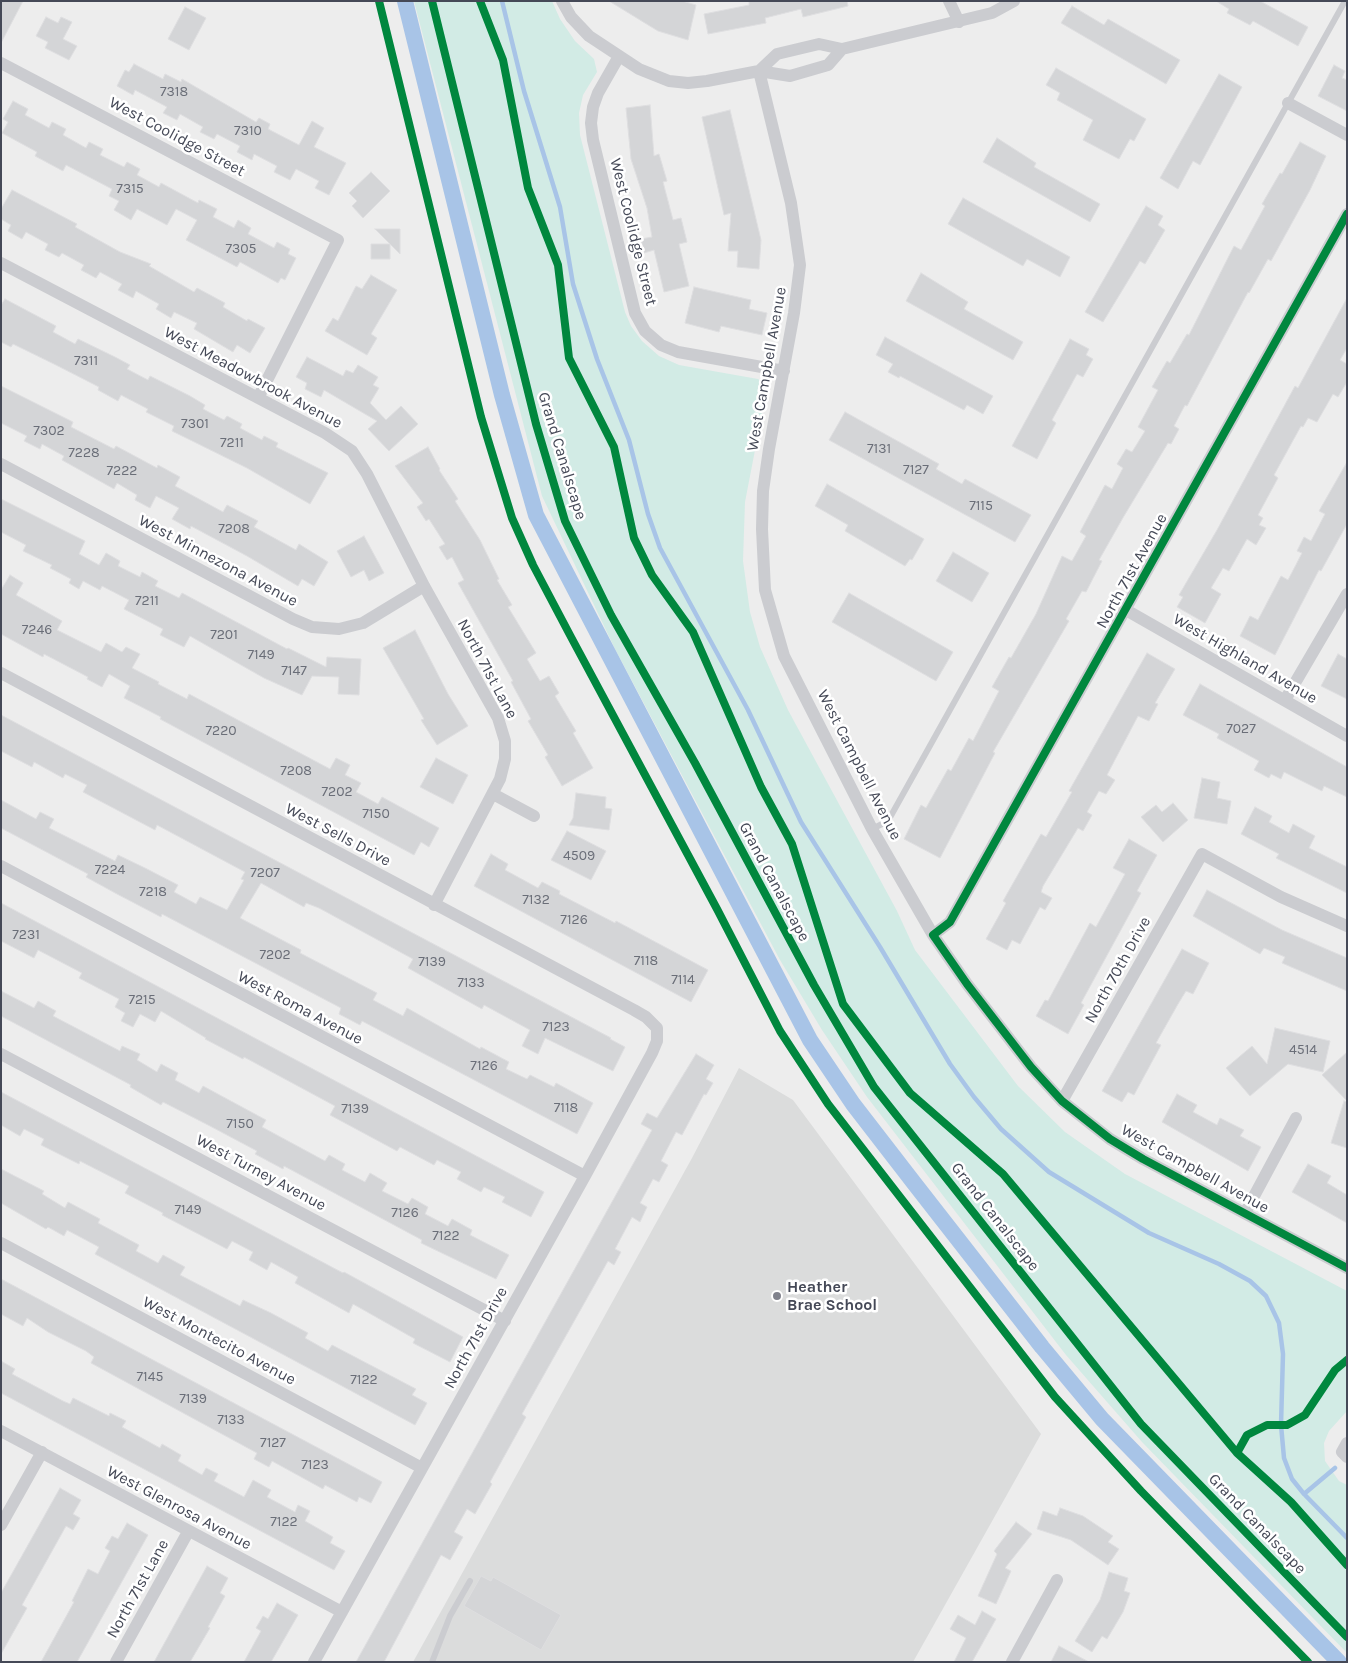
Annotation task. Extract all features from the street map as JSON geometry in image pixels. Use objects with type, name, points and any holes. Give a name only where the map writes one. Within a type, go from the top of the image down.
[{"type":"street","points":[[562,1],[571,17],[589,36],[618,58],[654,77],[669,82],[707,81],[759,71],[790,76],[828,65],[842,49]]},
{"type":"street","points":[[949,1],[960,22]]},
{"type":"street","points":[[759,71],[777,54],[820,44],[842,49],[960,22],[992,13],[1014,1]]},
{"type":"street","name":"West Coolidge Street","points":[[618,58],[598,93],[593,106],[591,123],[593,140],[635,313],[645,331],[661,345],[678,352],[784,371]]},
{"type":"street","name":"West Coolidge Street","points":[[2,66],[338,240],[258,398]]},
{"type":"street","name":"West Campbell Avenue","points":[[759,71],[791,203],[800,265],[794,313],[763,491],[762,562],[765,590],[784,656],[872,829],[933,935],[967,984],[1031,1067],[1062,1101],[1110,1139],[1143,1159],[1347,1268]]},
{"type":"street","points":[[1288,103],[1347,135]]},
{"type":"street","name":"North 71st Avenue","points":[[933,935],[950,922],[1347,214]]},
{"type":"street","name":"West Meadowbrook Avenue","points":[[1,263],[325,433],[352,451],[367,474],[424,586]]},
{"type":"street","name":"West Minnezona Avenue","points":[[1,464],[293,619],[312,627],[339,629],[363,623],[424,586]]},
{"type":"street","name":"North 71st Lane","points":[[424,586],[498,718],[505,741],[505,759],[500,779],[434,905]]},
{"type":"street","points":[[1285,700],[1347,594]]},
{"type":"street","name":"West Highland Avenue","points":[[1126,610],[1347,736]]},
{"type":"street","name":"West Sells Drive","points":[[1,673],[646,1017],[657,1028]]},
{"type":"street","points":[[492,794],[534,816]]},
{"type":"street","name":"North 70th Drive","points":[[1062,1101],[1202,854],[1281,896],[1347,926]]},
{"type":"street","name":"West Roma Avenue","points":[[1,866],[585,1176]]},
{"type":"street","name":"North 71st Drive","points":[[314,1662],[505,1321],[652,1053],[657,1028]]},
{"type":"street","name":"West Turney Avenue","points":[[1,1054],[505,1321]]},
{"type":"street","points":[[1245,1213],[1296,1118]]},
{"type":"street","name":"West Montecito Avenue","points":[[1,1243],[422,1468]]},
{"type":"street","name":"West Glenrosa Avenue","points":[[1,1431],[188,1532],[342,1612]]},
{"type":"street","points":[[1,1525],[42,1452]]},
{"type":"street","name":"North 71st Lane","points":[[116,1662],[188,1532]]},
{"type":"street","points":[[1012,1662],[1057,1580]]},
{"type":"lane","points":[[379,1],[481,417],[512,518],[562,621],[780,1031],[828,1104],[1055,1398],[1141,1491],[1308,1662]]},
{"type":"lane","points":[[872,829],[888,821],[1345,1]]},
{"type":"lane","points":[[432,1662],[450,1616],[470,1581]]},
{"type":"shaded area","name":"Heather Brae School","points":[[739,1068],[793,1100],[1041,1434],[913,1662],[413,1662],[692,1158]]},
{"type":"green space","points":[[414,1],[552,1],[560,19],[575,41],[594,59],[597,72],[583,95],[579,113],[580,135],[625,312],[631,326],[642,341],[659,356],[679,365],[758,379],[765,384],[766,393],[745,502],[743,561],[750,612],[760,647],[788,710],[897,911],[915,950],[1018,1086],[1065,1132],[1125,1174],[1347,1291],[1347,1411],[1329,1431],[1324,1443],[1325,1461],[1339,1481],[1347,1485],[1347,1653],[1142,1442],[1066,1355],[867,1097],[822,1030],[780,960],[615,649],[542,496]]},
{"type":"building","points":[[1,1],[23,1],[1,43]]},
{"type":"building","points":[[609,1],[682,1],[696,5],[688,40],[658,31]]},
{"type":"building","points":[[749,1],[847,1],[848,6],[803,17],[801,9],[765,18],[766,23],[708,34],[704,14],[749,5]]},
{"type":"building","points":[[1216,1],[1260,1],[1308,27],[1298,46],[1253,21],[1250,25],[1227,13],[1229,9]]},
{"type":"building","points":[[1072,6],[1104,25],[1108,19],[1180,60],[1166,84],[1061,23]]},
{"type":"building","points":[[185,7],[206,18],[189,50],[168,39]]},
{"type":"building","points":[[46,17],[58,23],[61,17],[72,22],[63,39],[77,46],[69,60],[45,48],[48,42],[36,36]]},
{"type":"building","points":[[134,64],[163,79],[165,74],[181,82],[182,79],[256,122],[259,118],[270,124],[268,129],[299,145],[312,121],[324,128],[314,147],[346,163],[329,195],[315,188],[319,181],[296,169],[290,180],[274,172],[277,166],[254,154],[252,160],[237,152],[240,146],[217,134],[214,139],[200,132],[203,127],[180,114],[177,120],[163,113],[167,107],[135,90],[133,95],[117,86],[125,70],[129,72]]},
{"type":"building","points":[[1334,65],[1345,71],[1342,78],[1347,80],[1347,111],[1318,96]]},
{"type":"building","points":[[1056,68],[1146,119],[1134,141],[1130,139],[1119,159],[1083,140],[1093,120],[1057,100],[1060,93],[1046,85]]},
{"type":"building","points":[[1219,74],[1242,87],[1200,165],[1193,161],[1178,189],[1160,178]]},
{"type":"building","points":[[13,101],[28,109],[25,115],[49,128],[52,122],[66,129],[63,135],[86,148],[89,142],[103,149],[100,155],[124,167],[127,162],[140,169],[137,175],[159,187],[161,183],[198,203],[199,200],[217,209],[213,217],[234,228],[238,220],[251,228],[248,234],[274,248],[277,242],[290,249],[288,254],[296,258],[285,280],[281,278],[278,283],[240,262],[237,267],[186,240],[197,220],[176,209],[167,225],[137,209],[131,220],[114,210],[119,201],[109,196],[112,189],[66,165],[63,171],[35,156],[37,152],[2,133],[8,122],[3,119]]},
{"type":"building","points":[[650,105],[654,156],[659,154],[667,181],[663,182],[673,220],[681,218],[687,242],[679,244],[689,286],[664,292],[654,250],[644,253],[641,239],[652,237],[647,208],[631,159],[626,108]]},
{"type":"building","points":[[730,110],[761,240],[759,269],[737,267],[738,251],[728,251],[731,213],[724,215],[702,117]]},
{"type":"building","points":[[997,138],[1036,163],[1034,167],[1100,204],[1090,222],[983,162]]},
{"type":"building","points":[[1300,142],[1326,156],[1310,190],[1271,261],[1268,259],[1248,292],[1187,406],[1185,405],[1174,426],[1179,429],[1171,444],[1168,443],[1124,516],[1099,560],[1102,561],[1086,592],[1082,591],[1066,619],[1069,621],[993,752],[995,753],[940,858],[904,839],[921,805],[926,808],[948,769],[951,771],[969,738],[973,741],[999,691],[992,687],[1036,614],[1062,556],[1072,561],[1086,536],[1080,532],[1105,485],[1112,489],[1123,468],[1117,464],[1126,449],[1132,452],[1145,431],[1138,427],[1158,390],[1152,387],[1167,361],[1170,363],[1187,334],[1189,335],[1234,246],[1241,250],[1265,206],[1262,204]]},
{"type":"building","points":[[371,172],[390,191],[363,218],[352,206],[357,201],[349,193]]},
{"type":"building","points":[[12,190],[77,224],[75,227],[120,252],[151,264],[149,266],[194,292],[197,288],[225,303],[223,307],[247,321],[248,319],[265,328],[250,353],[237,345],[233,352],[194,329],[197,323],[174,312],[171,318],[156,309],[159,304],[136,291],[133,298],[118,290],[122,284],[100,272],[96,278],[81,270],[84,265],[62,253],[59,257],[45,250],[48,244],[26,232],[22,239],[8,231],[11,225],[1,219],[1,209]]},
{"type":"building","points":[[963,198],[1070,257],[1060,277],[1027,259],[1023,266],[948,224]]},
{"type":"building","points":[[1146,206],[1163,216],[1158,225],[1165,230],[1145,264],[1140,261],[1103,322],[1085,312]]},
{"type":"building","points":[[375,229],[400,229],[400,254],[390,244]]},
{"type":"building","points":[[371,244],[390,244],[390,259],[371,259]]},
{"type":"building","points":[[921,273],[968,302],[964,309],[1023,342],[1013,360],[906,301]]},
{"type":"building","points":[[371,275],[397,290],[371,334],[377,338],[367,355],[325,331],[333,318],[338,321],[356,286],[362,289]]},
{"type":"building","points":[[694,287],[751,300],[749,309],[767,313],[762,335],[721,326],[719,332],[685,323]]},
{"type":"building","points":[[1347,298],[1347,348],[1340,360],[1347,364],[1347,382],[1338,397],[1333,394],[1317,422],[1308,418],[1303,427],[1301,426],[1274,475],[1278,478],[1258,515],[1263,518],[1259,525],[1266,528],[1256,545],[1247,539],[1229,571],[1223,568],[1211,588],[1221,594],[1205,623],[1177,607],[1183,597],[1179,595],[1217,530],[1295,386],[1298,388]]},
{"type":"building","points":[[5,299],[56,326],[53,332],[75,344],[78,339],[115,357],[130,365],[127,369],[148,380],[150,376],[190,396],[205,405],[203,409],[224,420],[227,416],[242,424],[240,428],[262,440],[264,436],[278,443],[276,447],[328,473],[310,504],[247,468],[172,431],[174,426],[146,412],[148,409],[121,395],[118,401],[98,390],[99,387],[56,365],[13,344],[11,347],[1,342],[1,305]]},
{"type":"building","points":[[885,337],[993,396],[983,414],[967,405],[964,410],[900,376],[899,378],[888,372],[893,364],[876,355]]},
{"type":"building","points":[[1070,339],[1089,349],[1086,355],[1093,359],[1083,377],[1077,374],[1052,420],[1056,423],[1037,459],[1012,446]]},
{"type":"building","points":[[307,357],[343,376],[346,370],[353,373],[358,365],[378,377],[373,385],[379,388],[370,403],[386,420],[401,406],[418,424],[389,451],[368,429],[377,421],[324,390],[321,397],[305,389],[307,383],[296,377]]},
{"type":"building","points":[[1,386],[73,422],[71,427],[114,449],[116,446],[157,468],[158,465],[180,477],[175,486],[223,512],[227,505],[258,521],[254,527],[296,550],[299,544],[328,562],[314,586],[302,579],[298,586],[191,526],[190,529],[172,519],[179,508],[156,496],[150,508],[135,500],[137,495],[117,483],[114,489],[62,460],[64,456],[42,444],[40,449],[24,441],[27,436],[1,423]]},
{"type":"building","points":[[845,412],[939,464],[936,469],[962,484],[965,479],[1031,515],[1015,542],[829,440]]},
{"type":"building","points":[[428,447],[439,470],[458,499],[455,501],[480,540],[499,579],[497,580],[512,605],[508,607],[536,653],[527,659],[540,681],[549,676],[559,693],[555,696],[576,731],[573,733],[593,768],[562,786],[545,757],[548,755],[528,721],[531,719],[511,682],[513,681],[458,583],[464,580],[452,557],[447,560],[439,547],[445,544],[429,519],[426,521],[417,507],[423,503],[395,466]]},
{"type":"building","points":[[1347,462],[1347,524],[1321,571],[1319,570],[1275,655],[1240,636],[1250,616],[1258,620],[1281,576],[1288,580],[1302,553],[1297,551],[1304,537],[1311,541],[1325,514],[1319,511]]},
{"type":"building","points":[[827,484],[924,539],[912,560],[910,559],[905,566],[845,531],[848,525],[815,506]]},
{"type":"building","points":[[1,499],[85,541],[79,554],[99,565],[106,553],[120,561],[118,566],[140,577],[142,572],[158,581],[155,586],[179,598],[182,593],[287,649],[326,667],[327,657],[361,659],[359,695],[338,694],[339,677],[312,676],[302,695],[264,678],[190,636],[184,647],[160,635],[163,629],[124,609],[129,600],[102,586],[100,590],[83,581],[79,589],[69,583],[71,579],[50,568],[52,565],[23,551],[26,545],[1,532]]},
{"type":"building","points":[[364,536],[384,573],[369,581],[364,570],[351,577],[337,551]]},
{"type":"building","points":[[953,552],[989,573],[972,602],[936,581]]},
{"type":"building","points":[[10,575],[23,583],[16,595],[62,621],[57,630],[101,652],[106,643],[122,652],[126,647],[140,654],[132,668],[159,682],[158,684],[187,699],[189,694],[330,769],[336,758],[350,765],[345,775],[361,783],[356,792],[378,804],[382,797],[439,828],[429,847],[421,842],[414,855],[124,698],[130,686],[109,674],[102,687],[87,679],[88,677],[44,654],[43,657],[1,634],[1,590]]},
{"type":"building","points":[[849,593],[953,652],[936,681],[832,622]]},
{"type":"building","points":[[415,630],[448,694],[468,726],[437,745],[421,720],[424,719],[383,648]]},
{"type":"building","points":[[1147,653],[1175,669],[1155,703],[1158,704],[1149,721],[1138,716],[1107,775],[1115,780],[1106,794],[1099,791],[1087,812],[1092,815],[1083,831],[1078,828],[1043,886],[1041,892],[1052,898],[1045,910],[1040,907],[1020,944],[1012,940],[1007,950],[986,939],[1006,903],[1003,901],[1041,834],[1046,837],[1072,792],[1069,791]]},
{"type":"building","points":[[1338,654],[1347,659],[1347,699],[1321,686]]},
{"type":"building","points":[[1200,684],[1347,767],[1347,797],[1324,786],[1322,791],[1284,772],[1281,779],[1271,774],[1269,778],[1254,770],[1259,761],[1217,738],[1219,734],[1183,715]]},
{"type":"building","points":[[1,715],[625,1047],[613,1071],[545,1038],[538,1054],[522,1046],[530,1030],[484,1005],[482,1009],[408,968],[413,959],[319,908],[306,903],[304,907],[261,883],[240,918],[301,950],[300,953],[377,993],[373,1000],[403,1016],[407,1008],[480,1049],[481,1047],[509,1062],[506,1069],[527,1079],[530,1075],[554,1087],[556,1083],[593,1103],[577,1134],[362,1021],[360,1025],[339,1014],[341,1008],[162,914],[161,917],[117,894],[86,877],[88,874],[1,828],[1,800],[36,819],[40,812],[54,819],[49,828],[115,861],[118,855],[178,885],[174,892],[196,904],[200,897],[227,910],[244,880],[241,879],[245,872],[157,825],[155,830],[83,792],[87,785],[65,774],[63,778],[34,762],[32,767],[1,751]]},
{"type":"building","points":[[436,758],[468,775],[453,804],[420,787]]},
{"type":"building","points":[[1202,778],[1220,782],[1217,798],[1231,801],[1227,824],[1194,818]]},
{"type":"building","points":[[576,793],[606,797],[605,808],[612,809],[609,830],[569,825],[573,818]]},
{"type":"building","points":[[1173,803],[1188,820],[1163,842],[1141,817],[1156,805],[1162,812]]},
{"type":"building","points":[[1255,807],[1272,816],[1269,822],[1289,833],[1293,824],[1315,836],[1309,848],[1347,867],[1347,893],[1276,858],[1279,854],[1241,834]]},
{"type":"building","points":[[567,831],[606,851],[591,880],[551,860]]},
{"type":"building","points":[[1129,839],[1157,855],[1137,891],[1141,893],[1081,1003],[1084,1005],[1068,1034],[1036,1016],[1045,1000],[1048,1001],[1090,923],[1096,927],[1125,874],[1113,868]]},
{"type":"building","points":[[491,854],[508,864],[505,870],[538,888],[542,882],[560,891],[559,894],[615,923],[616,921],[708,970],[691,1002],[474,886]]},
{"type":"building","points":[[1207,890],[1282,930],[1347,958],[1347,991],[1282,963],[1285,957],[1264,948],[1260,954],[1193,916]]},
{"type":"building","points":[[1,903],[544,1192],[531,1217],[502,1202],[505,1197],[484,1187],[481,1192],[457,1179],[461,1172],[437,1160],[434,1165],[400,1147],[397,1151],[330,1115],[335,1106],[244,1057],[243,1059],[205,1039],[161,1011],[155,1022],[140,1014],[133,1027],[121,1021],[125,1013],[115,1007],[119,999],[79,978],[82,973],[38,950],[34,958],[1,941]]},
{"type":"building","points":[[1182,949],[1209,963],[1193,994],[1186,991],[1178,1004],[1156,1043],[1161,1045],[1134,1095],[1128,1092],[1122,1102],[1102,1091]]},
{"type":"building","points":[[1,991],[34,1008],[38,1001],[56,1011],[53,1016],[120,1051],[122,1046],[140,1054],[137,1060],[157,1072],[161,1064],[178,1073],[175,1080],[199,1093],[203,1086],[266,1120],[262,1127],[325,1161],[329,1155],[345,1164],[342,1170],[365,1182],[370,1173],[387,1183],[382,1191],[408,1204],[412,1198],[428,1207],[425,1214],[448,1226],[452,1219],[472,1230],[470,1235],[509,1255],[496,1279],[421,1243],[422,1240],[284,1166],[283,1169],[255,1154],[257,1151],[210,1126],[163,1102],[161,1105],[130,1087],[131,1085],[1,1016]]},
{"type":"building","points":[[1275,1028],[1330,1041],[1323,1072],[1288,1064],[1250,1096],[1226,1068],[1252,1046],[1267,1064]]},
{"type":"building","points":[[1347,1052],[1347,1101],[1322,1075]]},
{"type":"building","points":[[696,1054],[714,1065],[706,1079],[713,1083],[706,1095],[704,1094],[682,1135],[676,1132],[661,1161],[668,1165],[659,1182],[653,1179],[640,1203],[647,1207],[640,1222],[632,1217],[615,1249],[621,1252],[614,1265],[608,1261],[532,1396],[522,1414],[526,1417],[490,1482],[492,1484],[475,1514],[467,1509],[454,1532],[463,1537],[450,1560],[441,1555],[384,1662],[356,1662],[652,1130],[641,1124],[647,1113],[657,1118]]},
{"type":"building","points":[[1,1092],[344,1272],[463,1337],[450,1362],[413,1343],[415,1339],[353,1304],[349,1313],[295,1283],[298,1277],[271,1262],[267,1270],[249,1260],[253,1252],[232,1241],[227,1249],[162,1215],[163,1213],[125,1193],[129,1186],[80,1161],[79,1164],[41,1145],[44,1139],[24,1129],[20,1136],[1,1125]]},
{"type":"building","points":[[1177,1094],[1197,1105],[1193,1112],[1217,1125],[1220,1118],[1244,1130],[1240,1136],[1261,1147],[1248,1171],[1162,1122]]},
{"type":"building","points":[[1344,1101],[1347,1102],[1347,1148],[1331,1143]]},
{"type":"building","points":[[1308,1164],[1331,1176],[1327,1183],[1347,1195],[1347,1223],[1292,1192]]},
{"type":"building","points":[[1,1169],[44,1191],[42,1194],[65,1208],[68,1202],[100,1219],[98,1223],[139,1245],[136,1251],[158,1263],[163,1255],[185,1267],[180,1275],[240,1306],[243,1300],[271,1313],[308,1333],[305,1338],[328,1351],[332,1345],[416,1389],[412,1395],[427,1403],[415,1425],[95,1254],[99,1247],[67,1230],[64,1236],[48,1227],[46,1229],[1,1203]]},
{"type":"building","points":[[1,1279],[382,1482],[371,1503],[359,1497],[357,1502],[325,1485],[323,1489],[272,1461],[269,1467],[254,1459],[257,1453],[91,1363],[94,1357],[86,1351],[48,1332],[27,1318],[23,1326],[1,1314]]},
{"type":"building","points":[[1,1361],[15,1369],[12,1374],[63,1401],[70,1404],[73,1398],[109,1416],[110,1413],[126,1421],[122,1427],[160,1448],[162,1444],[181,1455],[178,1461],[202,1475],[206,1468],[218,1474],[214,1481],[244,1497],[253,1480],[271,1490],[267,1497],[295,1512],[298,1505],[310,1511],[305,1521],[333,1537],[330,1543],[345,1551],[334,1570],[1,1393]]},
{"type":"building","points":[[60,1488],[81,1500],[73,1514],[80,1518],[73,1530],[66,1526],[22,1605],[27,1608],[1,1654],[1,1593]]},
{"type":"building","points":[[1060,1508],[1083,1516],[1113,1536],[1108,1542],[1119,1549],[1108,1565],[1071,1540],[1037,1529],[1043,1511],[1057,1516]]},
{"type":"building","points":[[1016,1522],[1032,1534],[1005,1568],[1011,1571],[996,1604],[978,1596],[997,1554],[994,1551]]},
{"type":"building","points":[[127,1523],[148,1535],[77,1662],[41,1662],[74,1602],[72,1601],[88,1569],[98,1574],[110,1551],[105,1548],[112,1536],[118,1539]]},
{"type":"building","points":[[207,1566],[228,1578],[220,1593],[225,1596],[208,1627],[210,1628],[190,1662],[154,1662]]},
{"type":"building","points":[[1109,1572],[1128,1578],[1124,1591],[1130,1593],[1123,1612],[1107,1639],[1102,1636],[1092,1652],[1075,1641],[1100,1600]]},
{"type":"building","points":[[481,1576],[491,1581],[493,1577],[561,1615],[541,1650],[464,1606]]},
{"type":"building","points":[[277,1603],[298,1615],[271,1662],[244,1662],[261,1631],[256,1628],[263,1616],[268,1619]]},
{"type":"building","points":[[982,1611],[996,1619],[972,1662],[954,1662],[966,1638],[950,1629],[958,1615],[975,1625]]},
{"type":"building","points":[[1059,1646],[1089,1662],[1051,1662]]},
{"type":"waterway","points":[[405,1],[502,395],[536,515],[810,1040],[853,1104],[1042,1347],[1102,1419],[1339,1662]]},
{"type":"waterway","points":[[502,1],[524,91],[560,207],[573,284],[597,359],[629,440],[648,514],[660,548],[748,710],[801,822],[880,947],[950,1064],[1001,1129],[1049,1172],[1149,1233],[1219,1264],[1250,1281],[1266,1296],[1279,1323],[1283,1354],[1281,1425],[1284,1458],[1292,1479],[1347,1538]]},
{"type":"waterway","points":[[1304,1494],[1335,1468]]},
{"type":"cycle path","points":[[379,1],[481,417],[512,518],[533,565],[780,1031],[828,1104],[1055,1397],[1141,1491],[1308,1662]]},
{"type":"cycle path","name":"Grand Canalscape","points":[[432,1],[536,424],[565,521],[611,615],[695,763],[814,985],[874,1087],[1141,1424],[1347,1637]]},
{"type":"cycle path","name":"Grand Canalscape","points":[[480,1],[503,60],[528,188],[558,265],[569,358],[614,447],[634,538],[652,575],[693,632],[761,787],[792,844],[843,1004],[910,1093],[1003,1174],[1237,1453],[1291,1502],[1347,1565]]},
{"type":"cycle path","points":[[1347,214],[950,922],[933,935],[967,984],[1031,1067],[1062,1101],[1110,1139],[1143,1159],[1347,1268]]},
{"type":"cycle path","points":[[1237,1453],[1247,1435],[1267,1425],[1287,1425],[1305,1415],[1335,1370],[1347,1360]]},
{"type":"place","name":"Heather Brae School","points":[[777,1296]]}]
